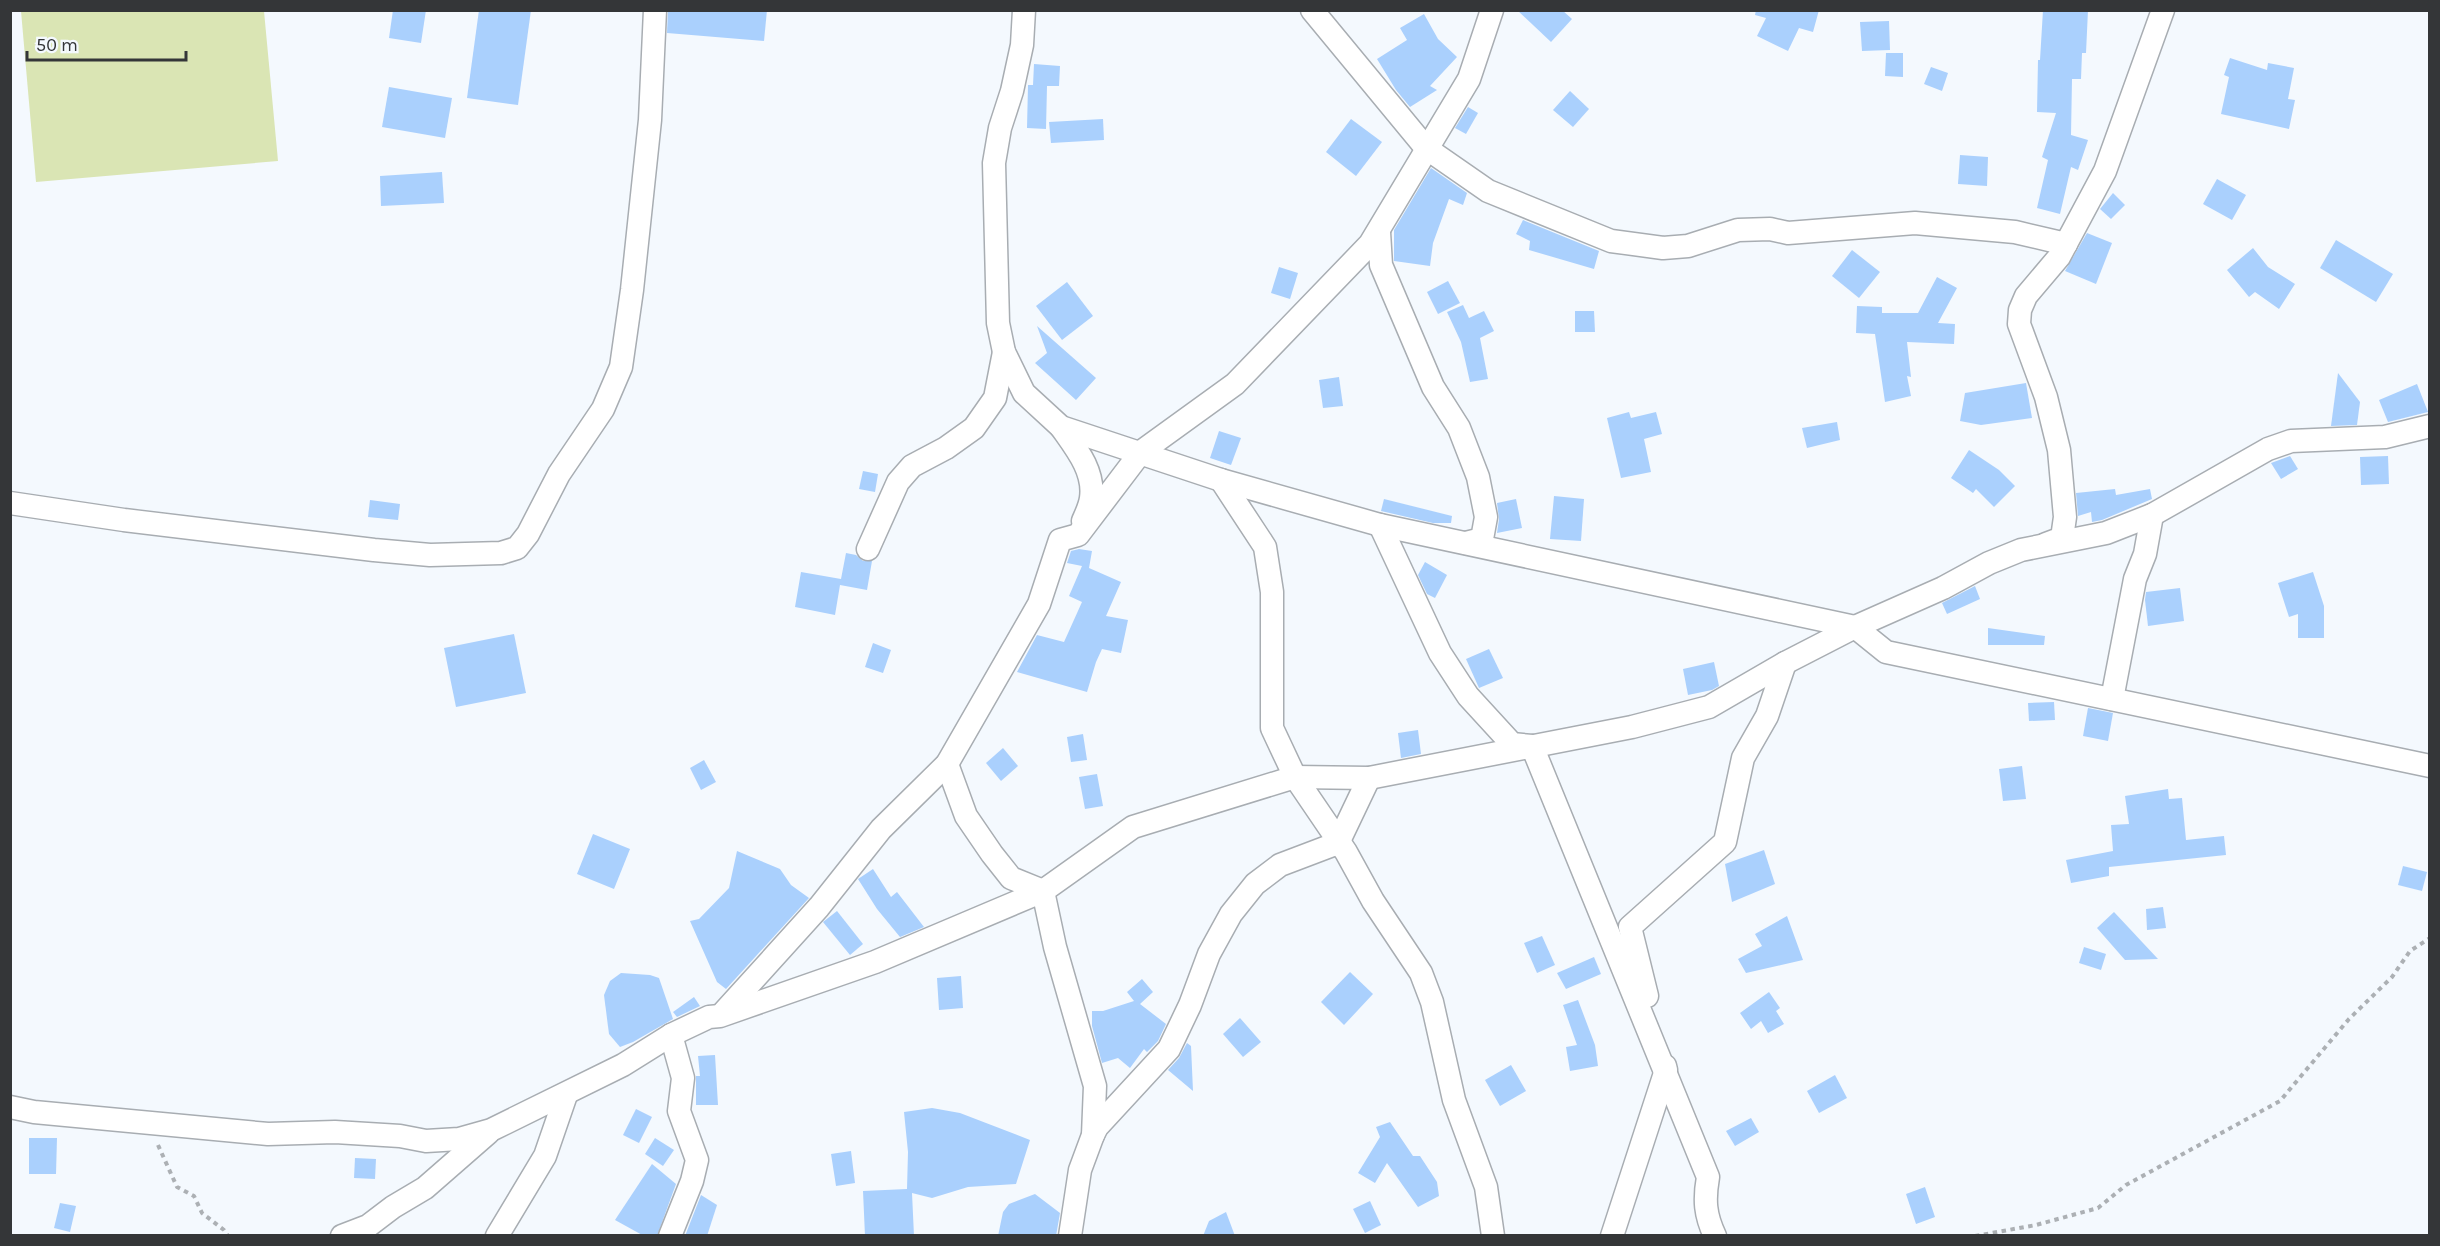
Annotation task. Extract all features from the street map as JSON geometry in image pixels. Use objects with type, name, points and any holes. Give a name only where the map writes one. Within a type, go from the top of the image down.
[{"type":"street","points":[[10,503],[124,520],[430,555],[501,553],[518,548],[528,534],[559,474],[603,409],[621,367],[632,290],[650,120],[655,10]]},
{"type":"street","points":[[1024,10],[1022,45],[1012,91],[1000,128],[994,163],[998,323],[1004,352],[1024,393],[1061,427],[1080,454],[1089,476],[1091,497],[1078,535]]},
{"type":"street","points":[[1312,10],[1426,148],[1488,191],[1611,241],[1663,248],[1688,246],[1738,230],[1770,229],[1788,233],[1915,223],[2015,232],[2066,244]]},
{"type":"street","points":[[2042,546],[2062,538],[2065,517],[2059,450],[2046,397],[2019,324],[2020,310],[2026,296],[2059,256],[2105,171],[2163,10]]},
{"type":"street","points":[[720,1016],[819,907],[881,829],[947,764],[1039,604],[1060,540],[1078,535],[1141,452],[1234,384],[1350,267],[1379,232],[1426,148],[1469,79],[1497,13]]},
{"type":"street","points":[[1379,232],[1381,265],[1433,387],[1459,428],[1478,477],[1486,518],[1482,538],[1466,543]]},
{"type":"street","points":[[868,549],[898,482],[912,466],[946,448],[974,428],[995,398],[1004,352]]},
{"type":"street","points":[[10,1107],[34,1112],[267,1134],[335,1132],[400,1136],[426,1141],[459,1139],[491,1130],[566,1095],[623,1065],[670,1035],[709,1017],[720,1016],[875,962],[1042,891],[1133,827],[1295,777],[1369,778],[1632,727],[1709,707],[1785,663],[1855,627],[1943,588],[1989,562],[2021,550],[2106,534],[2152,515],[2268,449],[2291,441],[2385,437],[2430,426]]},
{"type":"street","points":[[1061,427],[1221,480],[1380,525],[1855,627],[1886,652],[2430,766]]},
{"type":"street","points":[[1221,480],[1265,547],[1272,592],[1272,728],[1295,777],[1346,852],[1384,919],[1421,973],[1432,1002],[1454,1100],[1486,1187],[1493,1236]]},
{"type":"street","points":[[2112,699],[2135,579],[2145,554],[2152,515]]},
{"type":"street","points":[[1380,525],[1440,653],[1468,696],[1512,744],[1533,746]]},
{"type":"street","points":[[1612,1236],[1666,1070],[1630,927],[1725,842],[1743,758],[1767,716],[1785,663]]},
{"type":"street","points":[[1533,746],[1708,1178],[1704,1198],[1707,1220],[1715,1236]]},
{"type":"street","points":[[947,764],[966,816],[992,854],[1011,878],[1042,891]]},
{"type":"street","points":[[1070,1236],[1080,1170],[1097,1127],[1169,1049],[1190,1005],[1209,954],[1231,914],[1255,884],[1280,865],[1338,843],[1369,778]]},
{"type":"street","points":[[1042,891],[1055,947],[1095,1086],[1093,1135]]},
{"type":"street","points":[[670,1035],[683,1078],[679,1111],[697,1160],[692,1181],[670,1236]]},
{"type":"street","points":[[497,1236],[545,1156],[566,1095]]},
{"type":"street","points":[[342,1236],[368,1226],[393,1207],[425,1188],[491,1130]]},
{"type":"path","points":[[1975,1236],[2036,1225],[2098,1208],[2126,1185],[2280,1101],[2349,1019],[2392,977],[2410,951],[2430,939]]},
{"type":"path","points":[[144,1121],[163,1152],[177,1187],[194,1196],[202,1212],[228,1236]]},
{"type":"green space","points":[[21,11],[264,11],[278,161],[36,182]]},
{"type":"building","points":[[393,10],[426,10],[421,43],[389,38]]},
{"type":"building","points":[[479,10],[531,10],[518,105],[467,98]]},
{"type":"building","points":[[668,10],[767,10],[764,41],[667,33]]},
{"type":"building","points":[[1517,10],[1562,10],[1572,19],[1551,42]]},
{"type":"building","points":[[1756,10],[1819,10],[1813,32],[1799,28],[1788,51],[1757,36],[1766,18],[1755,15]]},
{"type":"building","points":[[2043,10],[2088,10],[2086,53],[2082,53],[2081,79],[2072,79],[2071,135],[2088,140],[2078,170],[2071,167],[2060,214],[2037,208],[2048,160],[2042,157],[2056,113],[2037,112],[2038,60],[2040,60]]},
{"type":"building","points":[[1424,14],[1438,39],[1457,57],[1430,86],[1437,90],[1410,107],[1396,90],[1377,59],[1407,40],[1400,28]]},
{"type":"building","points":[[1889,21],[1890,50],[1862,51],[1860,22]]},
{"type":"building","points":[[1886,53],[1903,53],[1903,77],[1885,76]]},
{"type":"building","points":[[2230,58],[2267,70],[2268,63],[2294,68],[2288,99],[2295,100],[2289,129],[2221,114],[2229,77],[2224,75]]},
{"type":"building","points":[[1034,64],[1060,66],[1059,86],[1047,86],[1046,129],[1027,128],[1028,85],[1033,85]]},
{"type":"building","points":[[1931,67],[1948,73],[1942,91],[1924,84]]},
{"type":"building","points":[[389,87],[452,98],[445,138],[382,127]]},
{"type":"building","points":[[1570,91],[1589,109],[1573,127],[1553,110]]},
{"type":"building","points":[[1468,107],[1478,113],[1466,134],[1455,128]]},
{"type":"building","points":[[1103,119],[1104,140],[1051,143],[1049,122]]},
{"type":"building","points":[[1351,119],[1382,142],[1356,176],[1326,152]]},
{"type":"building","points":[[1960,155],[1988,157],[1987,186],[1958,184]]},
{"type":"building","points":[[1431,168],[1467,193],[1463,205],[1449,199],[1433,243],[1430,266],[1394,261],[1394,230]]},
{"type":"building","points":[[442,172],[444,203],[381,206],[380,176]]},
{"type":"building","points":[[2217,179],[2246,195],[2232,220],[2203,204]]},
{"type":"building","points":[[2113,193],[2125,205],[2111,219],[2100,209]]},
{"type":"building","points":[[1523,220],[1599,251],[1594,269],[1529,250],[1530,241],[1516,234]]},
{"type":"building","points":[[2087,233],[2112,243],[2096,284],[2065,271]]},
{"type":"building","points":[[2336,240],[2393,274],[2376,302],[2320,268]]},
{"type":"building","points":[[2253,248],[2268,267],[2295,284],[2279,309],[2255,292],[2249,297],[2227,270]]},
{"type":"building","points":[[1852,250],[1880,272],[1859,298],[1832,276]]},
{"type":"building","points":[[1279,267],[1298,273],[1290,299],[1271,293]]},
{"type":"building","points":[[1937,277],[1957,288],[1938,323],[1955,324],[1954,344],[1907,342],[1911,377],[1907,376],[1911,396],[1885,402],[1875,334],[1856,333],[1857,306],[1882,307],[1882,313],[1918,313]]},
{"type":"building","points":[[1448,281],[1460,303],[1438,314],[1427,292]]},
{"type":"building","points":[[1067,282],[1093,316],[1062,340],[1036,306]]},
{"type":"building","points":[[1463,305],[1469,318],[1484,311],[1494,331],[1480,338],[1488,379],[1470,382],[1461,342],[1447,312]]},
{"type":"building","points":[[1575,311],[1594,311],[1595,332],[1575,332]]},
{"type":"building","points":[[1037,326],[1096,378],[1076,400],[1035,363],[1047,353]]},
{"type":"building","points":[[2338,373],[2360,402],[2357,425],[2331,426]]},
{"type":"building","points":[[1339,377],[1343,406],[1323,408],[1319,380]]},
{"type":"building","points":[[2026,383],[2032,418],[1981,425],[1960,421],[1965,393]]},
{"type":"building","points":[[2417,384],[2428,412],[2388,422],[2379,400]]},
{"type":"building","points":[[1629,412],[1631,418],[1656,412],[1662,434],[1644,439],[1651,472],[1621,478],[1607,418]]},
{"type":"building","points":[[1837,422],[1840,440],[1807,448],[1802,428]]},
{"type":"building","points":[[1219,431],[1241,438],[1231,465],[1210,458]]},
{"type":"building","points":[[1969,450],[1999,470],[2015,486],[1994,507],[1976,489],[1973,493],[1951,478]]},
{"type":"building","points":[[2290,456],[2298,469],[2281,479],[2271,463]]},
{"type":"building","points":[[2388,456],[2389,484],[2361,485],[2360,457]]},
{"type":"building","points":[[863,471],[878,474],[875,492],[859,489]]},
{"type":"building","points":[[2115,489],[2116,495],[2150,489],[2152,499],[2102,520],[2092,522],[2091,512],[2078,516],[2076,493]]},
{"type":"building","points":[[1554,496],[1584,499],[1581,541],[1550,539]]},
{"type":"building","points":[[1384,499],[1452,516],[1451,523],[1433,523],[1381,511]]},
{"type":"building","points":[[1516,499],[1522,528],[1497,533],[1499,519],[1497,503]]},
{"type":"building","points":[[370,500],[400,504],[398,520],[368,517]]},
{"type":"building","points":[[1079,549],[1092,551],[1089,568],[1121,582],[1106,616],[1128,620],[1121,653],[1102,649],[1087,692],[1017,672],[1037,635],[1064,642],[1082,602],[1069,596],[1082,566],[1067,563],[1071,551]]},
{"type":"building","points":[[846,553],[856,555],[863,561],[872,561],[867,590],[840,585],[835,615],[795,607],[801,572],[841,579]]},
{"type":"building","points":[[1425,562],[1447,575],[1435,598],[1427,594],[1418,575]]},
{"type":"building","points":[[2313,572],[2324,606],[2324,638],[2298,638],[2298,614],[2289,617],[2278,583]]},
{"type":"building","points":[[1975,586],[1980,599],[1947,614],[1942,603]]},
{"type":"building","points":[[2180,588],[2184,621],[2148,626],[2146,592]]},
{"type":"building","points":[[1988,628],[2045,636],[2044,645],[1988,645]]},
{"type":"building","points":[[514,634],[526,693],[456,707],[444,648]]},
{"type":"building","points":[[873,643],[891,650],[883,673],[865,667]]},
{"type":"building","points":[[1489,649],[1503,678],[1479,688],[1466,659]]},
{"type":"building","points":[[1714,662],[1719,686],[1712,690],[1688,695],[1683,669]]},
{"type":"building","points":[[2054,702],[2055,720],[2029,721],[2028,703]]},
{"type":"building","points":[[2088,708],[2113,713],[2108,741],[2083,736]]},
{"type":"building","points":[[1418,730],[1421,754],[1401,758],[1398,733]]},
{"type":"building","points":[[1083,734],[1087,760],[1071,762],[1067,737]]},
{"type":"building","points":[[1003,748],[1018,766],[1001,781],[986,763]]},
{"type":"building","points":[[704,760],[716,782],[701,790],[690,768]]},
{"type":"building","points":[[2022,766],[2026,799],[2003,801],[1999,769]]},
{"type":"building","points":[[1097,774],[1103,806],[1085,809],[1079,777]]},
{"type":"building","points":[[2168,789],[2169,799],[2182,798],[2186,840],[2224,836],[2226,855],[2109,867],[2109,876],[2071,883],[2066,860],[2113,851],[2111,825],[2129,824],[2125,796]]},
{"type":"building","points":[[593,834],[630,849],[614,889],[577,874]]},
{"type":"building","points":[[1764,850],[1775,884],[1732,902],[1725,864]]},
{"type":"building","points":[[737,851],[780,869],[791,885],[809,898],[726,989],[717,982],[690,921],[699,919],[729,888]]},
{"type":"building","points":[[2403,866],[2427,872],[2422,891],[2398,885]]},
{"type":"building","points":[[873,869],[891,897],[897,892],[924,927],[900,937],[877,909],[858,879]]},
{"type":"building","points":[[2163,907],[2166,928],[2147,930],[2146,909]]},
{"type":"building","points":[[837,911],[863,944],[850,955],[823,922]]},
{"type":"building","points":[[2114,912],[2158,959],[2125,960],[2097,928]]},
{"type":"building","points":[[1787,916],[1803,960],[1746,973],[1738,959],[1762,946],[1755,934]]},
{"type":"building","points":[[1542,936],[1555,965],[1537,973],[1524,943]]},
{"type":"building","points":[[2084,947],[2106,954],[2101,970],[2079,963]]},
{"type":"building","points":[[1594,957],[1601,974],[1566,989],[1557,973]]},
{"type":"building","points":[[1350,972],[1373,994],[1344,1025],[1321,1002]]},
{"type":"building","points":[[621,973],[650,975],[659,978],[673,1019],[620,1047],[609,1034],[604,995],[610,981]]},
{"type":"building","points":[[961,976],[963,1008],[939,1010],[937,978]]},
{"type":"building","points":[[1142,979],[1153,992],[1140,1004],[1166,1024],[1158,1041],[1147,1052],[1144,1049],[1130,1068],[1118,1058],[1102,1063],[1092,1026],[1092,1011],[1103,1011],[1134,1001],[1127,992]]},
{"type":"building","points":[[1769,992],[1780,1008],[1776,1011],[1784,1024],[1768,1033],[1761,1021],[1751,1029],[1740,1013]]},
{"type":"building","points":[[694,997],[700,1006],[677,1017],[673,1012]]},
{"type":"building","points":[[1578,1000],[1595,1045],[1598,1066],[1570,1071],[1566,1047],[1577,1045],[1563,1005]]},
{"type":"building","points":[[1240,1018],[1261,1042],[1243,1057],[1223,1034]]},
{"type":"building","points":[[1187,1043],[1191,1046],[1193,1091],[1168,1070],[1179,1058]]},
{"type":"building","points":[[715,1055],[718,1105],[696,1105],[696,1076],[700,1076],[698,1056]]},
{"type":"building","points":[[1511,1065],[1526,1091],[1500,1106],[1485,1080]]},
{"type":"building","points":[[1835,1075],[1847,1098],[1819,1113],[1807,1091]]},
{"type":"building","points":[[932,1108],[960,1113],[1030,1140],[1016,1184],[968,1187],[932,1198],[912,1193],[914,1236],[865,1236],[863,1191],[907,1189],[908,1152],[904,1112]]},
{"type":"building","points":[[636,1109],[652,1117],[639,1143],[623,1135]]},
{"type":"building","points":[[1751,1118],[1759,1132],[1735,1146],[1726,1131]]},
{"type":"building","points":[[1390,1122],[1413,1156],[1420,1156],[1437,1182],[1439,1196],[1418,1207],[1387,1163],[1375,1183],[1358,1173],[1380,1137],[1376,1127]]},
{"type":"building","points":[[29,1138],[57,1138],[56,1174],[29,1174]]},
{"type":"building","points":[[655,1138],[674,1150],[663,1166],[645,1154]]},
{"type":"building","points":[[851,1151],[855,1183],[836,1186],[831,1154]]},
{"type":"building","points":[[355,1158],[376,1159],[375,1179],[354,1178]]},
{"type":"building","points":[[652,1164],[676,1184],[657,1236],[644,1236],[615,1220]]},
{"type":"building","points":[[1925,1187],[1935,1217],[1916,1224],[1906,1194]]},
{"type":"building","points":[[1035,1194],[1060,1213],[1056,1236],[998,1236],[1003,1212],[1009,1204]]},
{"type":"building","points":[[701,1195],[717,1205],[707,1236],[685,1236]]},
{"type":"building","points":[[1370,1201],[1381,1225],[1365,1233],[1353,1209]]},
{"type":"building","points":[[60,1203],[76,1206],[70,1232],[54,1228]]},
{"type":"building","points":[[1226,1212],[1235,1236],[1203,1236],[1209,1221]]}]
